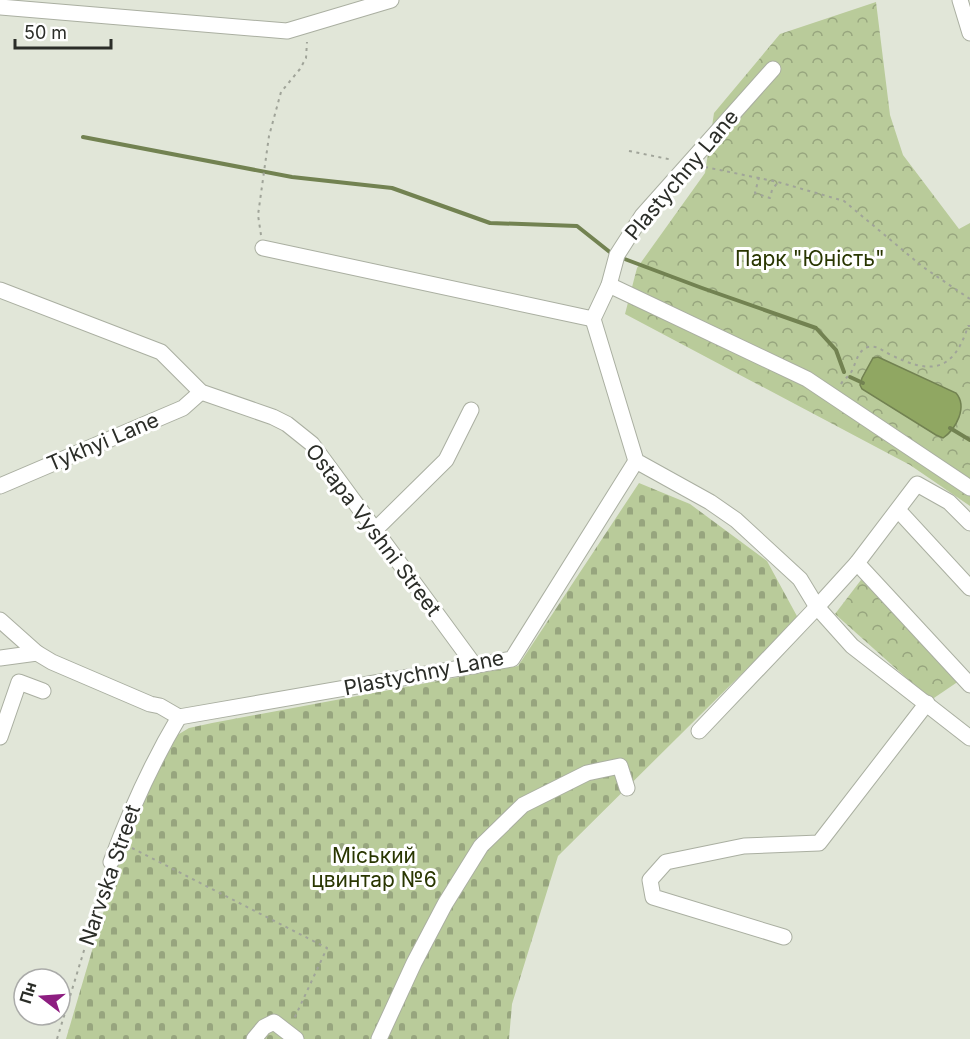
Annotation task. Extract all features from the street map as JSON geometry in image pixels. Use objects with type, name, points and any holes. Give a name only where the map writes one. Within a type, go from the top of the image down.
[{"type":"street","points":[[0,7],[287,31],[391,0]]},
{"type":"street","points":[[960,0],[970,33]]},
{"type":"street","name":"Plastychny Lane","points":[[593,319],[609,285],[617,255],[642,216],[773,69]]},
{"type":"street","points":[[263,248],[593,319],[636,461],[710,502],[736,520],[800,579],[818,607],[852,646],[970,738]]},
{"type":"street","points":[[609,285],[807,379],[970,488]]},
{"type":"street","name":"Ostapa Vyshni Street","points":[[0,290],[161,352],[201,392],[287,424],[312,444],[475,666]]},
{"type":"street","name":"Tykhyi Lane","points":[[0,486],[183,408],[201,392]]},
{"type":"street","points":[[375,530],[446,460],[471,410]]},
{"type":"street","name":"Plastychny Lane","points":[[179,717],[512,659],[636,461]]},
{"type":"street","points":[[699,731],[857,563],[917,484],[949,502],[970,523]]},
{"type":"street","points":[[898,510],[970,588]]},
{"type":"street","points":[[857,563],[970,685]]},
{"type":"street","points":[[0,620],[37,653],[52,662],[150,704],[160,706],[179,717]]},
{"type":"street","points":[[0,658],[37,653]]},
{"type":"street","points":[[0,737],[4,709],[19,682],[44,691]]},
{"type":"street","points":[[784,937],[654,897],[650,880],[666,862],[744,846],[819,843],[927,703]]},
{"type":"street","name":"Narvska Street","points":[[111,862],[128,815],[155,757],[179,717]]},
{"type":"street","points":[[379,1039],[414,963],[481,846],[523,805],[587,773],[620,766],[627,788]]},
{"type":"street","points":[[255,1039],[264,1027],[274,1022],[292,1036]]},
{"type":"path","points":[[263,248],[258,215],[269,136],[281,92],[306,58],[307,42]]},
{"type":"path","points":[[629,151],[759,177],[844,201],[923,267],[970,299]]},
{"type":"path","points":[[759,177],[755,193],[770,198],[778,182]]},
{"type":"path","points":[[835,397],[863,349],[870,346],[878,348],[916,366],[941,366],[959,348],[970,326]]},
{"type":"path","points":[[118,842],[327,948],[292,1036]]},
{"type":"path","name":"Narvska Street","points":[[57,1039],[111,862]]},
{"type":"green space","name":"Парк \"Юність\"","points":[[876,2],[890,115],[903,155],[959,229],[970,223],[970,506],[910,465],[625,314],[637,268],[705,173],[714,113],[780,34]]},
{"type":"green space","name":"Міський цвинтар №6","points":[[639,483],[690,504],[767,561],[798,618],[558,856],[512,1004],[509,1039],[66,1039],[70,1027],[72,1027],[72,1019],[124,842],[174,737],[189,728],[212,723],[518,666]]},
{"type":"green space","points":[[864,576],[959,681],[931,700],[835,614]]},
{"type":"shaded area","points":[[878,357],[956,393],[961,411],[948,434],[943,438],[936,435],[862,389],[860,385],[862,378],[873,358]]},
{"type":"waterway","points":[[83,137],[292,177],[392,188],[490,223],[577,226],[611,253]]},
{"type":"waterway","points":[[622,258],[816,328],[836,350],[844,372]]},
{"type":"waterway","points":[[850,377],[863,383]]},
{"type":"waterway","points":[[950,428],[970,440]]}]
